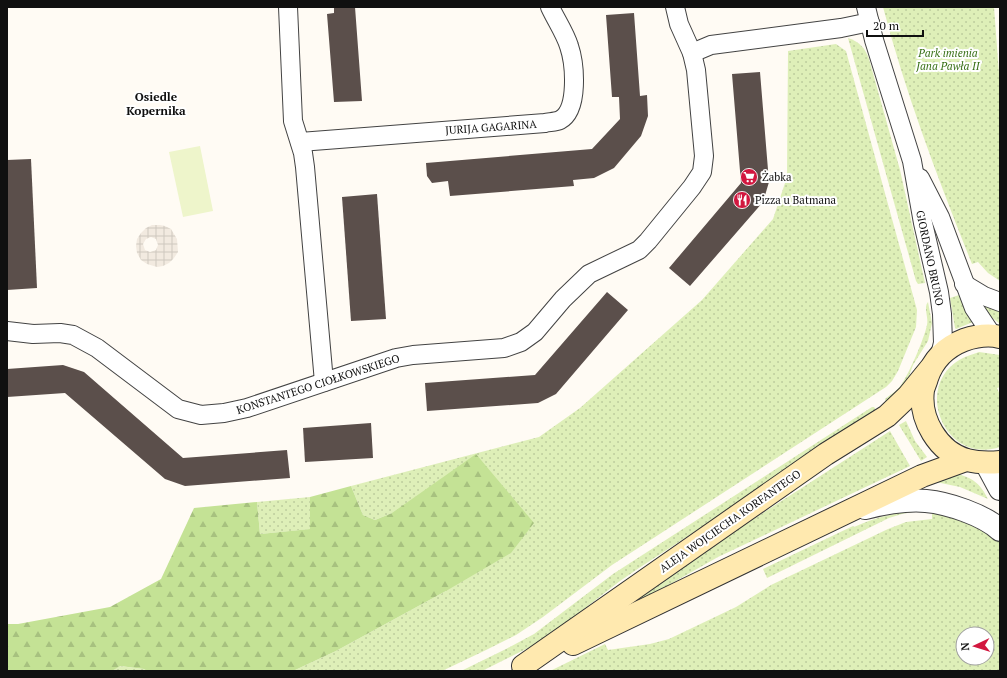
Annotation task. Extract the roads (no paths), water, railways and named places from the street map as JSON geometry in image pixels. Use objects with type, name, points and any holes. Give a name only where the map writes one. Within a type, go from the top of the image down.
[{"type":"main road","name":"ALEJA WOJCIECHA KORFANTEGO","points":[[518,669],[826,454],[887,416],[908,396],[935,362],[955,343],[973,337],[996,336]]},
{"type":"main road","points":[[935,362],[923,390],[924,412],[932,433],[946,449],[984,462]]},
{"type":"main road","name":"ALEJA WOJCIECHA KORFANTEGO","points":[[518,669],[603,630],[922,476],[984,462]]},
{"type":"street","points":[[288,7],[293,121],[303,153],[309,199],[324,382]]},
{"type":"street","name":"JURIJA GAGARINA","points":[[300,142],[545,123],[560,120],[569,111],[573,94],[573,67],[569,46],[550,7]]},
{"type":"street","points":[[675,7],[679,24],[692,54],[711,45],[841,28],[868,15]]},
{"type":"street","name":"GIORDANO BRUNO","points":[[868,15],[912,162],[938,292],[942,314],[943,343],[935,362]]},
{"type":"street","name":"KONSTANTEGO CIOŁKOWSKIEGO","points":[[7,330],[33,334],[60,333],[73,336],[97,348],[178,408],[201,415],[224,413],[247,408],[396,358],[412,355],[504,348],[521,342],[535,332],[563,299],[589,274],[639,250],[692,187],[702,172],[704,156],[696,70],[692,54]]},
{"type":"street","name":"GIORDANO BRUNO","points":[[912,162],[940,217],[974,308],[996,336]]},
{"type":"street","points":[[964,284],[984,296],[1000,302]]},
{"type":"street","points":[[984,462],[1000,489]]},
{"type":"street","points":[[851,510],[893,502],[926,501],[965,510],[994,524],[1000,530]]},
{"type":"place","name":"Żabka","points":[[749,177]]},
{"type":"place","name":"Pizza u Batmana","points":[[742,200]]},
{"type":"district","name":"Osiedle Kopernika","points":[[156,104]]},
{"type":"park label","name":"Park imienia Jana Pawła II","points":[[948,59]]}]
